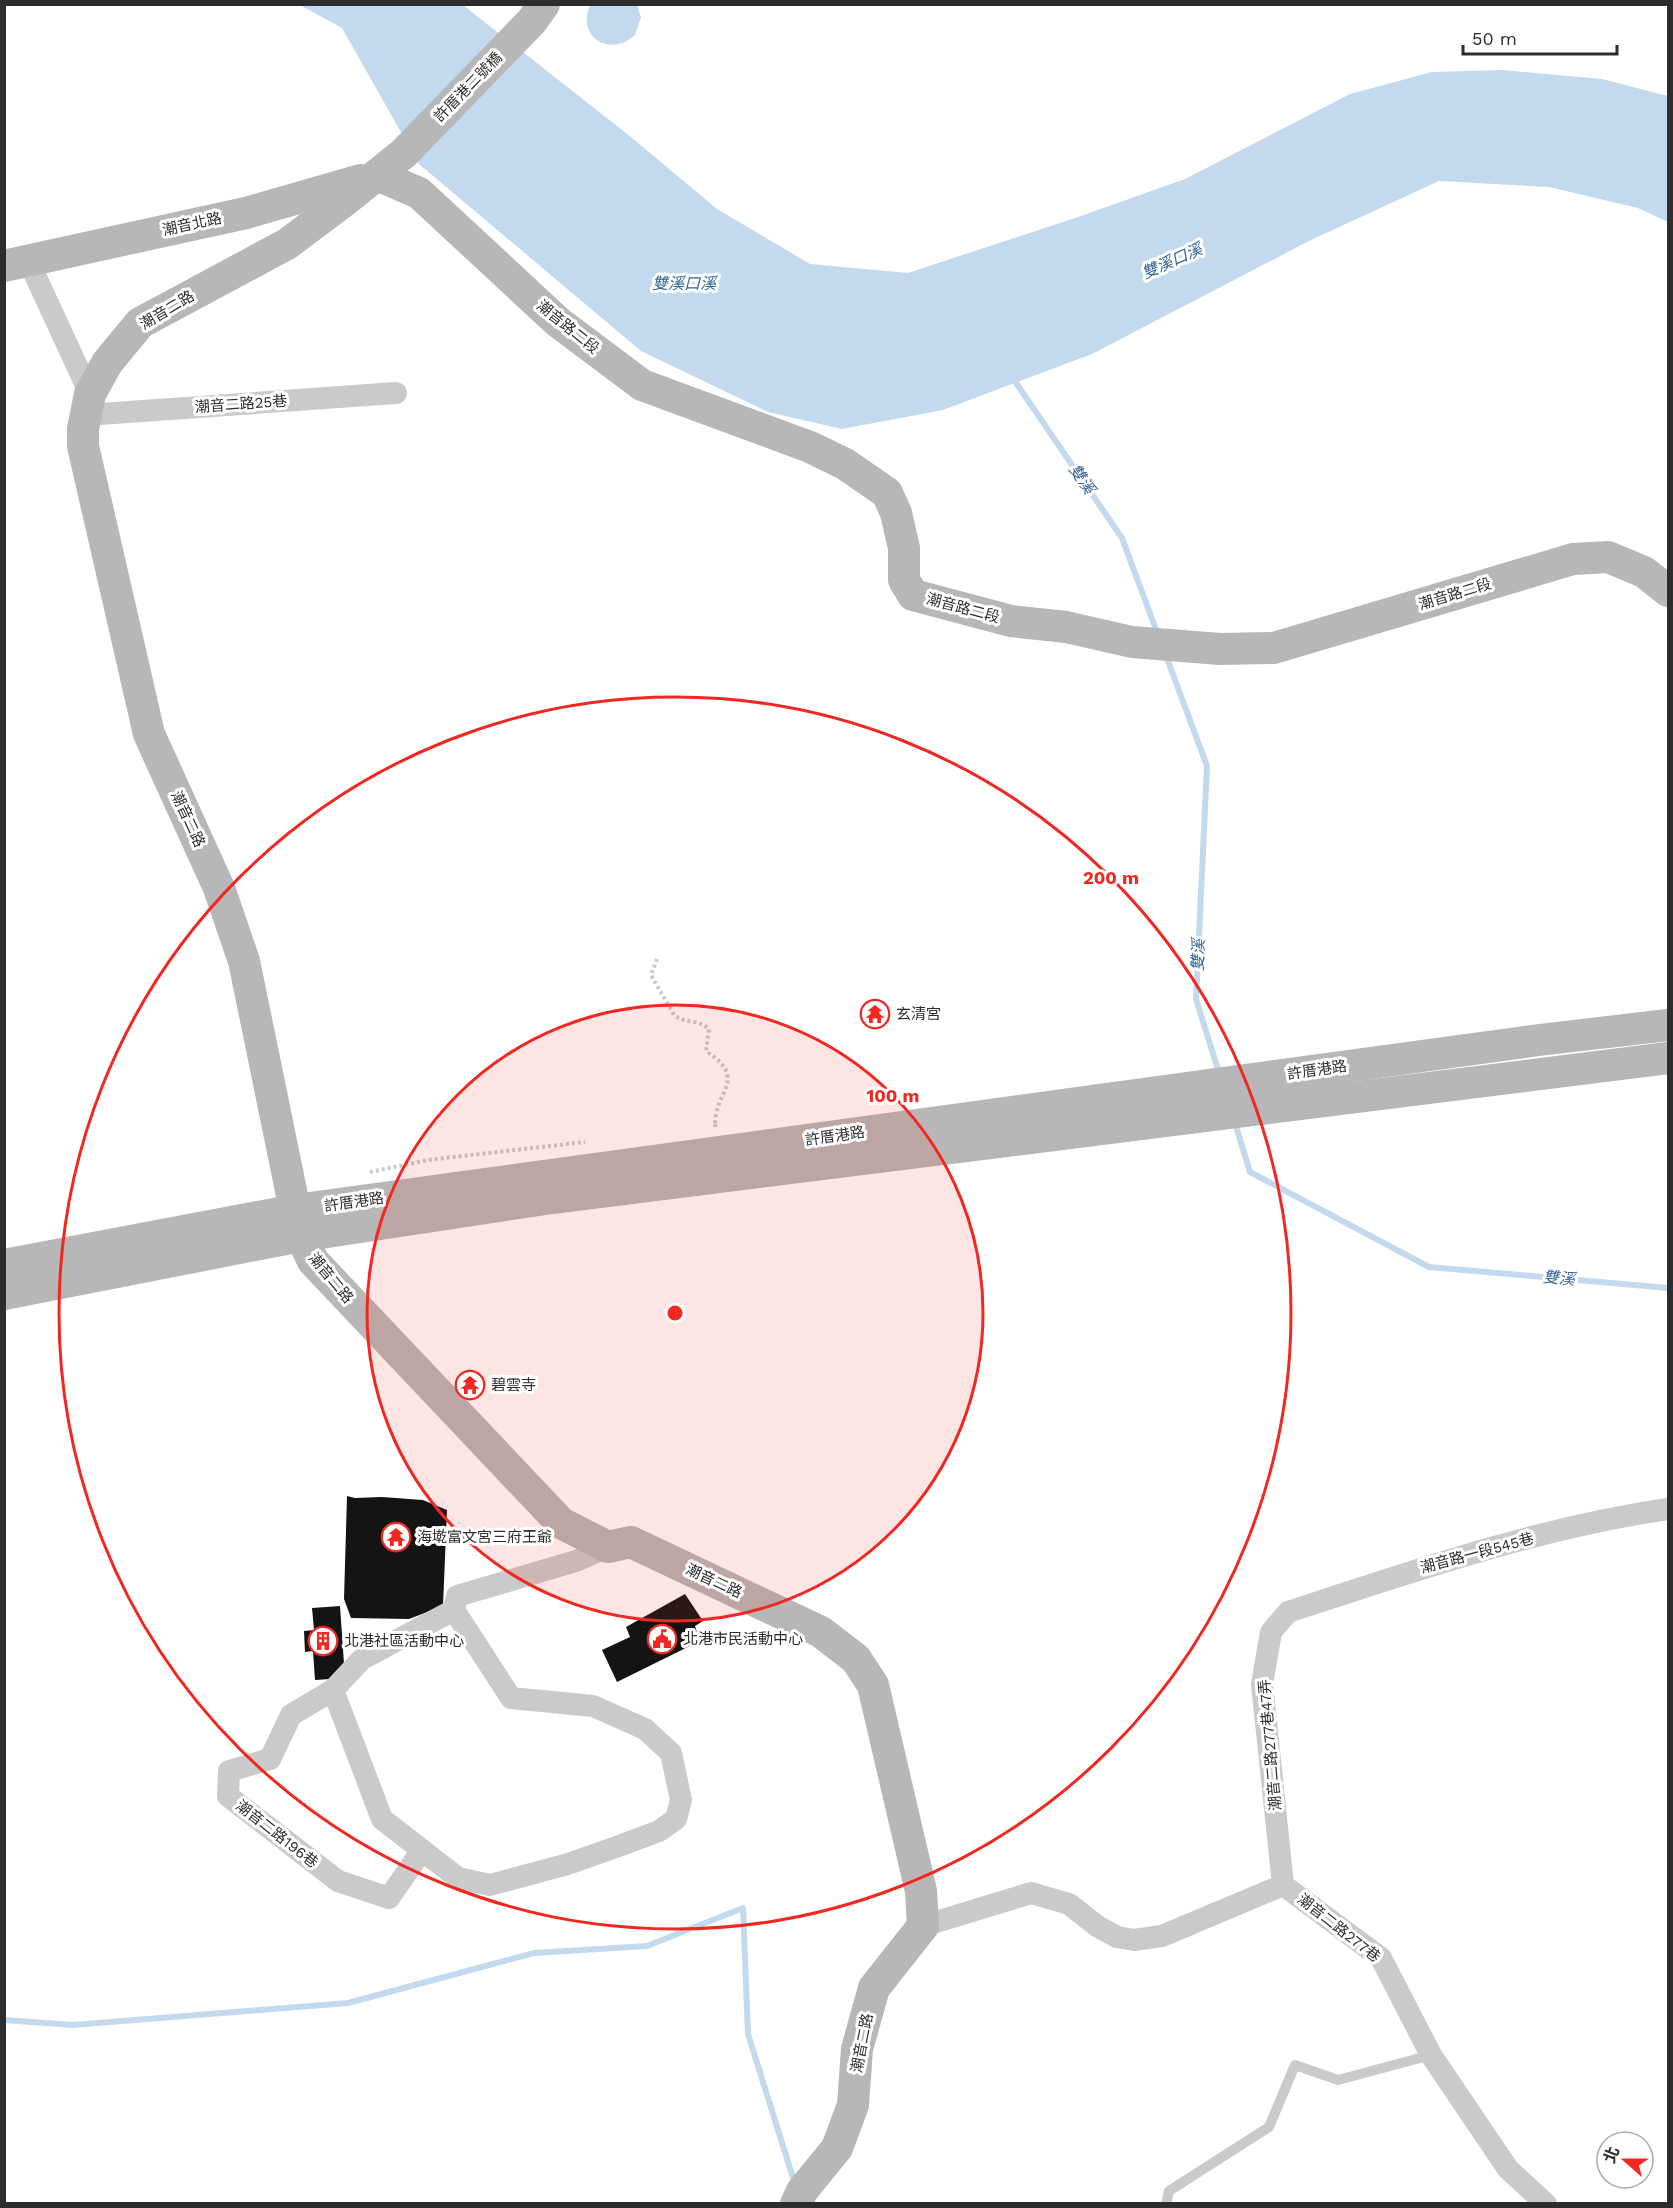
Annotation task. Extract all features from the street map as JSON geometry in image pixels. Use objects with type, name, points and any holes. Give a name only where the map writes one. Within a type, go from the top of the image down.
[{"type":"street","name":"許厝港二號橋","points":[[404,153],[538,13]]},
{"type":"street","name":"潮音二路","points":[[404,153],[287,244],[140,323],[107,363],[88,404],[83,446],[149,734],[219,888],[243,961],[298,1223],[313,1261],[561,1523],[608,1547],[631,1542],[821,1632],[856,1659],[873,1685],[921,1891],[923,1926],[874,1988],[857,2049],[853,2105],[837,2148],[802,2190],[796,2204]]},
{"type":"street","name":"潮音北路","points":[[16,263],[246,213],[377,176]]},
{"type":"street","name":"潮音路二段","points":[[377,176],[419,193],[558,322],[642,385],[810,447],[845,464],[887,493],[896,513],[904,548],[904,580],[913,595],[1011,621],[1066,627],[1132,642],[1220,649],[1274,648],[1573,559],[1608,558],[1644,572],[1668,591]]},
{"type":"street","points":[[16,263],[88,404]]},
{"type":"street","name":"潮音二路25巷","points":[[88,404],[396,393]]},
{"type":"street","name":"許厝港路","points":[[4,1265],[298,1223],[1223,1083],[1668,1025]]},
{"type":"street","name":"許厝港路","points":[[4,1294],[298,1223],[552,1198],[1668,1058]]},
{"type":"street","name":"潮音路一段545巷","points":[[1288,1612],[1461,1555],[1627,1515],[1668,1509]]},
{"type":"street","name":"潮音二路196巷","points":[[422,1850],[389,1898],[338,1881],[228,1796],[229,1771],[270,1759],[291,1715],[333,1690],[362,1659],[454,1610],[457,1596],[576,1561],[608,1547]]},
{"type":"street","points":[[333,1690],[382,1819],[458,1878],[490,1885],[568,1864],[659,1831],[676,1820],[681,1800],[671,1754],[645,1729],[593,1706],[511,1698],[454,1610]]},
{"type":"street","name":"潮音二路277巷47弄","points":[[1283,1885],[1262,1684],[1271,1632],[1288,1612]]},
{"type":"street","name":"潮音二路277巷","points":[[923,1926],[1031,1893],[1069,1904],[1097,1926],[1117,1937],[1134,1940],[1162,1936],[1283,1885],[1381,1958],[1431,2055],[1508,2169],[1546,2204]]},
{"type":"lane","points":[[1166,2204],[1169,2191],[1269,2127],[1295,2065],[1338,2080],[1431,2055]]},
{"type":"path","points":[[657,959],[651,975],[674,1015],[679,1019],[703,1023],[709,1029],[706,1051],[718,1059],[727,1070],[727,1088],[716,1111],[716,1127]]},
{"type":"water","name":"雙溪口溪","points":[[300,5],[463,5],[631,137],[717,209],[810,264],[908,273],[1185,179],[1350,94],[1432,72],[1502,70],[1602,79],[1668,96],[1668,222],[1638,208],[1549,187],[1439,181],[1313,239],[1092,354],[943,410],[842,429],[768,412],[641,351],[419,164],[342,28]]},
{"type":"water","points":[[590,5],[637,5],[641,17],[635,35],[615,45],[598,41],[591,35],[588,26],[587,16]]},
{"type":"building","name":"海墘富文宮三府王爺","points":[[347,1496],[423,1500],[447,1510],[443,1606],[409,1619],[351,1618],[344,1599]]},
{"type":"building","name":"北港市民活動中心","points":[[685,1594],[703,1621],[695,1626],[700,1641],[617,1682],[602,1650],[630,1637],[626,1627]]},
{"type":"building","name":"北港社區活動中心","points":[[340,1606],[345,1678],[315,1680],[313,1651],[305,1652],[304,1631],[314,1630],[312,1608]]},
{"type":"waterway","name":"雙溪","points":[[1012,377],[1122,538],[1158,635]]},
{"type":"waterway","name":"雙溪","points":[[1165,653],[1207,766],[1196,999],[1220,1076]]},
{"type":"waterway","name":"雙溪","points":[[1235,1123],[1250,1172],[1429,1267],[1668,1288]]},
{"type":"waterway","points":[[4,2020],[73,2025],[348,2003],[534,1953],[647,1946],[743,1908],[748,2034],[794,2181]]},
{"type":"place","name":"玄清宮","points":[[875,1014]]},
{"type":"place","name":"碧雲寺","points":[[470,1385]]},
{"type":"place","name":"海墘富文宮三府王爺","points":[[396,1537]]},
{"type":"place","name":"北港市民活動中心","points":[[662,1639]]},
{"type":"place","name":"北港社區活動中心","points":[[323,1641]]}]
